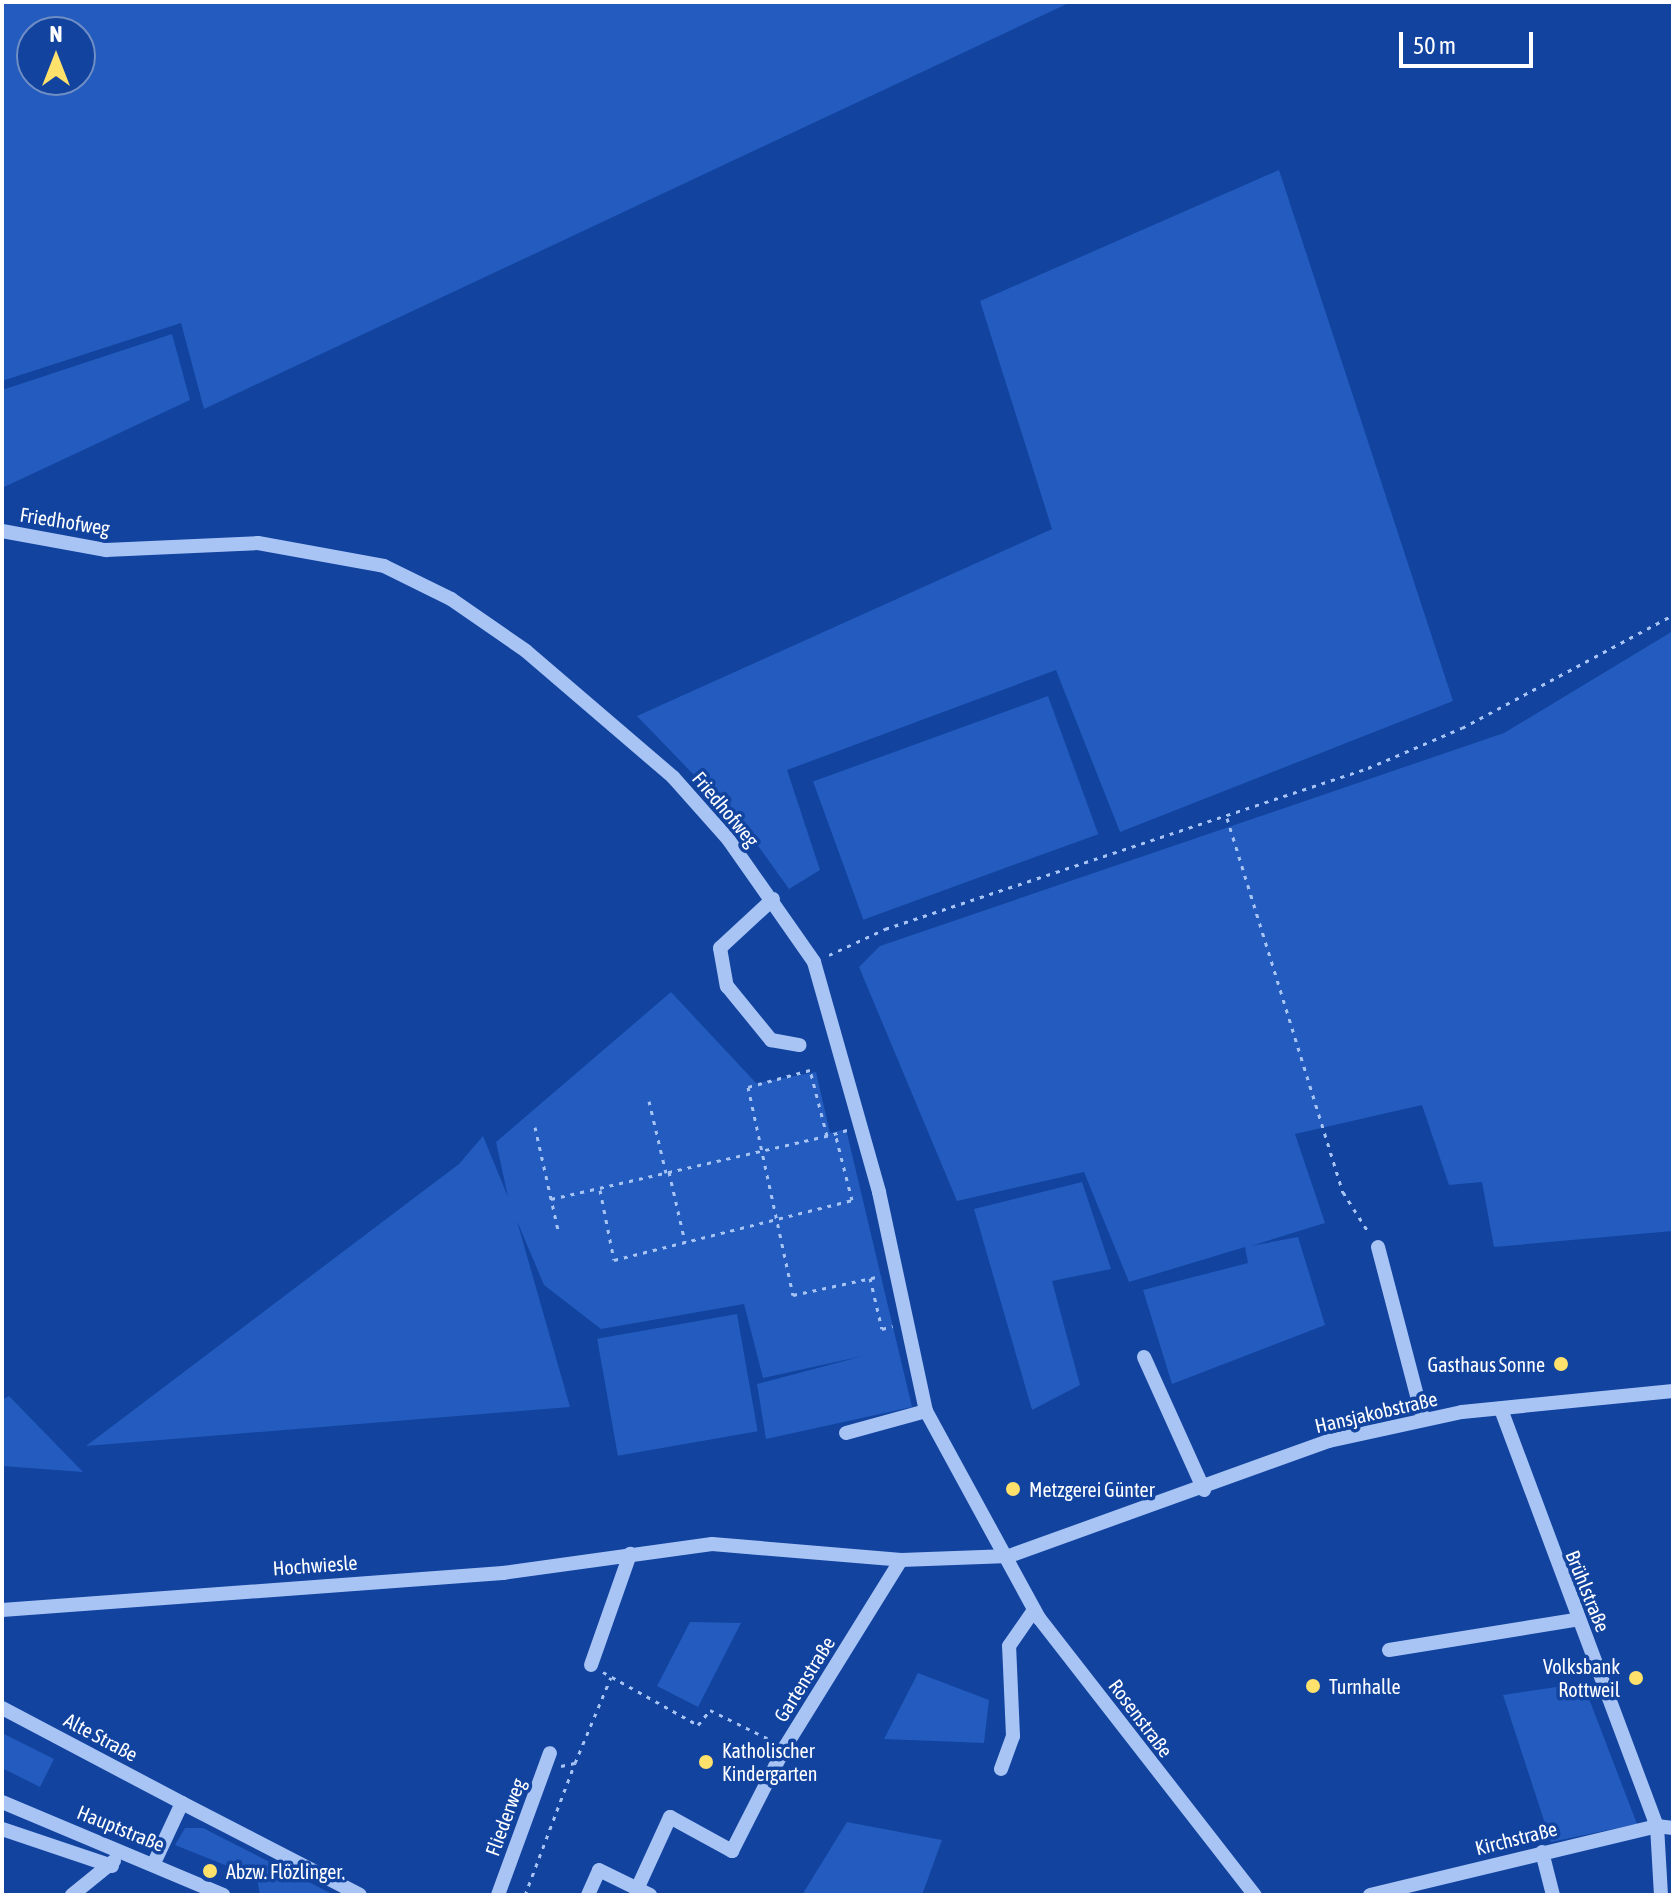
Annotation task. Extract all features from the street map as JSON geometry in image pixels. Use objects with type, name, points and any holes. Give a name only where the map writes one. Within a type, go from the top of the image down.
[{"type":"street","name":"Friedhofweg","points":[[2,531],[106,550],[289,546],[384,566],[451,599],[526,651],[673,777],[773,899],[814,962],[860,1126],[926,1411],[1009,1556]]},
{"type":"street","points":[[773,899],[720,948],[727,986],[771,1040],[800,1045]]},
{"type":"street","points":[[1378,1247],[1423,1419]]},
{"type":"street","points":[[1144,1357],[1204,1490]]},
{"type":"street","name":"Hansjakobstraße","points":[[1009,1556],[1204,1490],[1329,1441],[1423,1419],[1673,1391]]},
{"type":"street","points":[[846,1433],[926,1411]]},
{"type":"street","name":"Brühlstraße","points":[[1502,1412],[1574,1620],[1614,1695],[1657,1826],[1661,1895]]},
{"type":"street","name":"Hochwiesle","points":[[2,1610],[503,1573],[712,1544],[901,1560],[1009,1556]]},
{"type":"street","points":[[591,1665],[630,1554]]},
{"type":"street","name":"Rosenstraße","points":[[1009,1556],[1034,1610],[1255,1895]]},
{"type":"street","name":"Gartenstraße","points":[[644,1891],[670,1817],[732,1851],[744,1820],[785,1747],[901,1560]]},
{"type":"street","points":[[1001,1769],[1013,1736],[1009,1646],[1034,1610]]},
{"type":"street","points":[[1389,1650],[1574,1620]]},
{"type":"street","name":"Alte Straße","points":[[2,1708],[360,1895]]},
{"type":"street","name":"Fliederweg","points":[[498,1895],[550,1753]]},
{"type":"street","name":"Hauptstraße","points":[[2,1802],[154,1863],[223,1895]]},
{"type":"street","points":[[154,1863],[182,1803]]},
{"type":"street","points":[[1657,1826],[1673,1816]]},
{"type":"street","name":"Kirchstraße","points":[[1370,1895],[1657,1826],[1673,1828]]},
{"type":"street","points":[[2,1829],[112,1866]]},
{"type":"street","points":[[72,1895],[112,1866],[120,1849]]},
{"type":"street","points":[[1542,1852],[1553,1895]]},
{"type":"street","points":[[588,1895],[599,1870],[644,1891]]},
{"type":"path","points":[[814,962],[885,929],[1227,818],[1462,728],[1673,615]]},
{"type":"path","points":[[1227,818],[1343,1192],[1378,1247]]},
{"type":"path","points":[[827,1136],[810,1070],[748,1087],[793,1295],[896,1272]]},
{"type":"path","points":[[649,1101],[685,1242]]},
{"type":"path","points":[[551,1199],[600,1190],[860,1126]]},
{"type":"path","points":[[535,1127],[558,1230]]},
{"type":"path","points":[[600,1190],[614,1260],[852,1200],[835,1133]]},
{"type":"path","points":[[870,1278],[882,1329],[907,1323]]},
{"type":"path","points":[[591,1665],[698,1725],[710,1710],[785,1747]]},
{"type":"path","points":[[525,1895],[611,1677]]},
{"type":"path","points":[[544,1769],[575,1763]]},
{"type":"shaded area","points":[[2,2],[1071,2],[204,409],[181,323],[2,381]]},
{"type":"shaded area","points":[[1279,170],[1453,701],[1120,832],[1056,670],[787,770],[820,870],[789,889],[746,829],[637,716],[1052,529],[980,301]]},
{"type":"shaded area","points":[[172,334],[190,400],[2,488],[2,390]]},
{"type":"shaded area","points":[[1673,631],[1673,1231],[1494,1247],[1482,1182],[1449,1185],[1422,1105],[1295,1134],[1325,1223],[1251,1246],[1298,1237],[1325,1325],[1172,1384],[1143,1290],[1248,1263],[1245,1247],[1129,1282],[1084,1172],[957,1201],[859,967],[880,946],[1504,733]]},
{"type":"shaded area","points":[[1048,696],[1098,834],[863,920],[813,782]]},
{"type":"shaded area","points":[[671,992],[756,1083],[816,1072],[830,1133],[846,1129],[912,1407],[766,1439],[757,1384],[863,1356],[763,1378],[744,1304],[601,1329],[544,1285],[517,1221],[570,1407],[86,1446],[459,1164],[483,1136],[508,1197],[496,1142]]},
{"type":"shaded area","points":[[1082,1182],[1111,1269],[1052,1281],[1080,1385],[1032,1410],[974,1209]]},
{"type":"shaded area","points":[[737,1314],[758,1431],[618,1456],[597,1339]]},
{"type":"shaded area","points":[[9,1396],[83,1472],[2,1466],[2,1400]]},
{"type":"shaded area","points":[[690,1622],[741,1623],[698,1707],[657,1686]]},
{"type":"shaded area","points":[[918,1673],[989,1700],[984,1743],[884,1739]]},
{"type":"shaded area","points":[[1583,1683],[1637,1824],[1551,1842],[1503,1695]]},
{"type":"shaded area","points":[[2,1733],[54,1759],[40,1787],[2,1768]]},
{"type":"shaded area","points":[[847,1822],[942,1840],[922,1895],[802,1895]]},
{"type":"shaded area","points":[[185,1828],[203,1828],[334,1895],[260,1895],[257,1878],[175,1845]]},
{"type":"place","name":"Gasthaus Sonne","points":[[1561,1364]]},
{"type":"place","name":"Metzgerei Günter","points":[[1013,1489]]},
{"type":"place","name":"Volksbank Rottweil","points":[[1636,1678]]},
{"type":"place","name":"Turnhalle","points":[[1313,1686]]},
{"type":"place","name":"Katholischer Kindergarten","points":[[706,1762]]},
{"type":"place","name":"Abzw. Flözlinger.","points":[[210,1871]]}]
